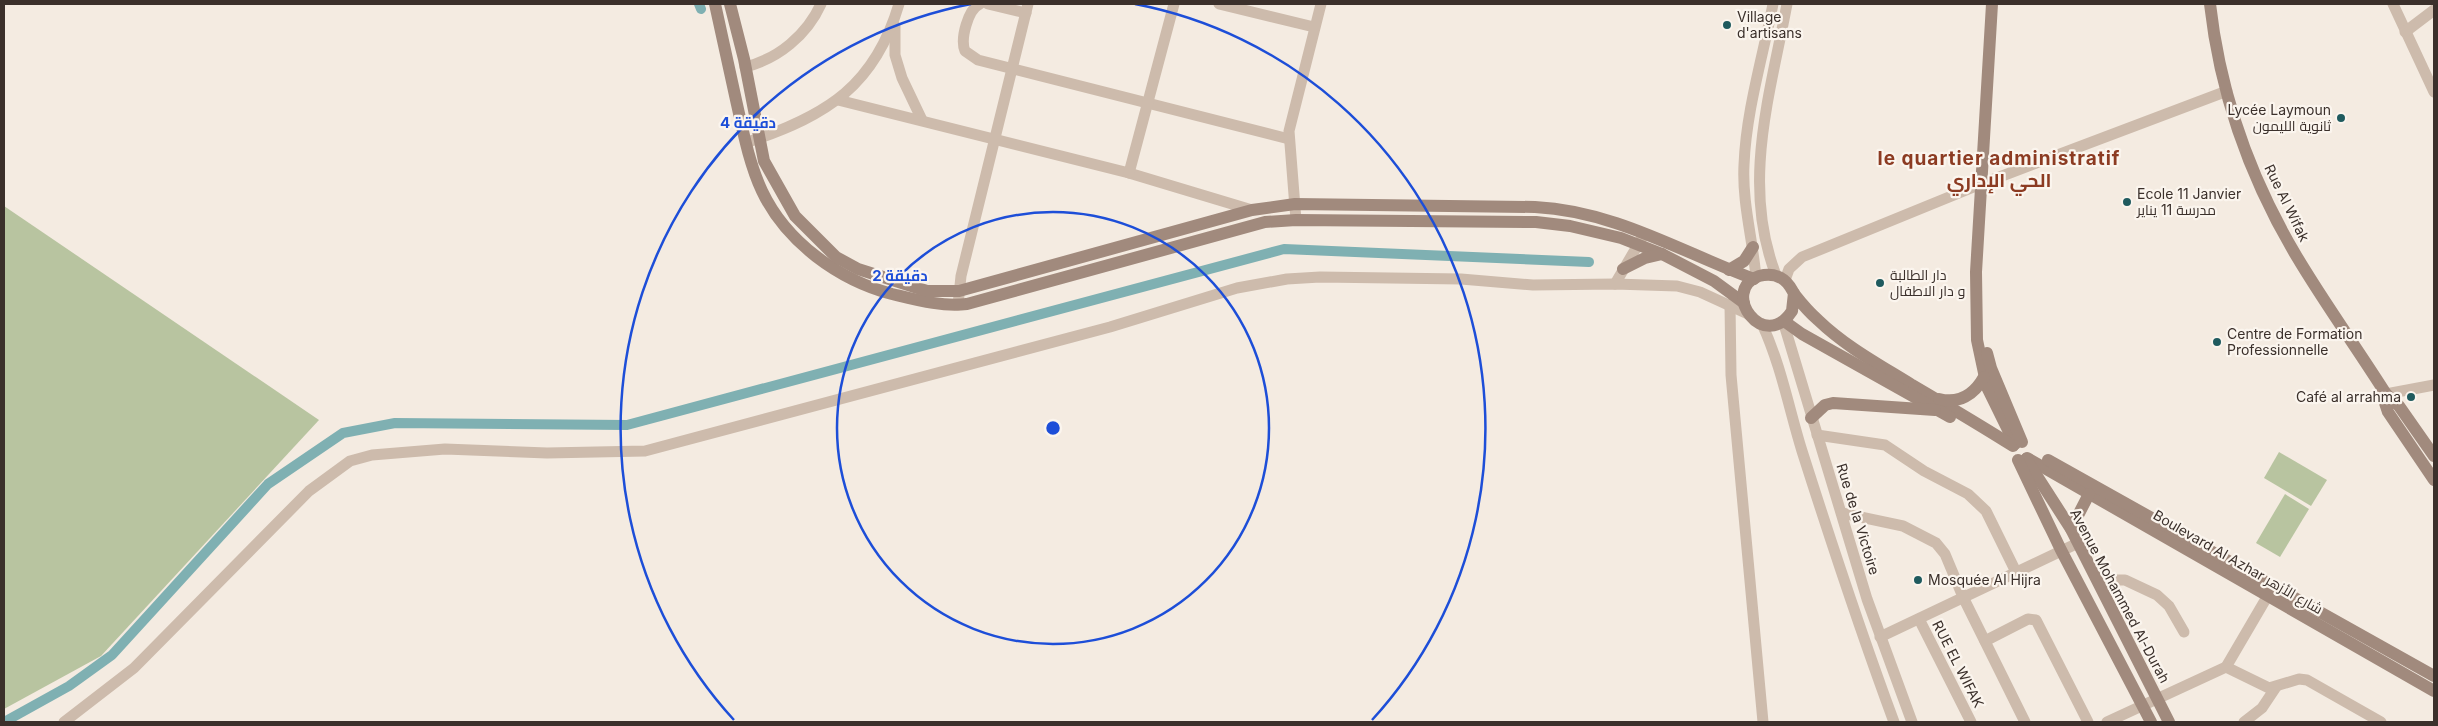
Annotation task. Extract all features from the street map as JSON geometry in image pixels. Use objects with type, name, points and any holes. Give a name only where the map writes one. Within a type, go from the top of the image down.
[{"type":"main road","points":[[715,4],[745,143],[762,192],[786,227],[816,256],[847,277],[870,287],[915,300],[958,305],[1265,222],[1296,220],[1552,223],[1604,233],[1662,254],[1714,281],[1762,324],[1773,325],[1784,321],[1792,311],[1794,293],[1781,278],[1766,274],[1755,278],[1745,290],[1746,309]]},
{"type":"main road","points":[[730,4],[764,161],[788,206],[836,257],[858,270],[904,286],[927,292],[959,291],[1252,210],[1295,204],[1553,208],[1587,214],[1646,233],[1729,270],[1755,278]]},
{"type":"main road","name":"Avenue Mohammed Al-Durah","points":[[1992,4],[1984,274],[1985,340],[1991,368],[2020,451],[2061,550],[2151,722]]},
{"type":"main road","name":"Avenue Mohammed Al-Durah","points":[[2001,4],[1976,310],[1977,340],[1984,377],[1997,411],[2020,451],[2071,529],[2169,722]]},
{"type":"main road","name":"Rue Al Wifak","points":[[2210,4],[2218,57],[2227,90],[2248,156],[2276,219],[2298,259],[2386,394],[2399,406],[2434,456]]},
{"type":"main road","points":[[1729,270],[1744,261],[1753,247]]},
{"type":"main road","points":[[1623,268],[1646,258],[1662,254]]},
{"type":"main road","name":"Boulevard Al Azhar شارع الأزهر","points":[[1794,293],[1820,323],[1845,343],[1938,405]]},
{"type":"main road","name":"Boulevard Al Azhar شارع الأزهر","points":[[1784,321],[1802,334],[1938,405],[2434,676]]},
{"type":"main road","points":[[1811,418],[1825,405],[1832,403],[1938,405],[1955,401],[1965,398],[1979,386],[1984,377]]},
{"type":"main road","name":"Rue Al Wifak","points":[[2386,394],[2385,403],[2388,412],[2434,480]]},
{"type":"main road","name":"Boulevard Al Azhar شارع الأزهر","points":[[2020,451],[2089,494],[2434,691]]},
{"type":"main road","points":[[2071,529],[2089,494]]},
{"type":"street","points":[[745,67],[772,56],[791,43],[807,26],[821,4]]},
{"type":"street","points":[[745,143],[801,122],[838,100],[857,83],[872,64],[885,42],[900,4]]},
{"type":"street","points":[[980,4],[973,10],[963,39],[965,51],[978,60],[1289,139]]},
{"type":"street","points":[[958,305],[959,291],[994,140],[1027,8],[988,4]]},
{"type":"street","points":[[1129,173],[1174,4]]},
{"type":"street","points":[[1219,4],[1314,27]]},
{"type":"street","points":[[1296,220],[1289,139],[1290,122],[1318,4]]},
{"type":"street","points":[[1755,278],[1753,247],[1745,200],[1745,148],[1773,4]]},
{"type":"street","points":[[1787,4],[1762,135],[1758,171],[1762,225],[1781,278],[1802,257],[1986,182],[2227,90]]},
{"type":"street","points":[[2393,4],[2405,32],[2430,71],[2434,92]]},
{"type":"street","points":[[2405,32],[2434,10]]},
{"type":"street","points":[[895,19],[894,55],[902,78],[922,120]]},
{"type":"street","points":[[838,100],[1129,173],[1252,210]]},
{"type":"street","points":[[1615,284],[1646,233]]},
{"type":"street","points":[[64,722],[134,668],[309,491],[350,462],[372,455],[445,449],[547,453],[645,451],[1110,327],[1237,288],[1288,278],[1461,279],[1533,285],[1615,284],[1677,286],[1700,292],[1746,309]]},
{"type":"street","points":[[1730,304],[1731,375],[1763,722]]},
{"type":"street","name":"Rue de la Victoire","points":[[1784,321],[1811,418],[1880,637],[1912,722]]},
{"type":"street","points":[[1762,324],[1774,352],[1798,438],[1855,616],[1894,722]]},
{"type":"street","points":[[2386,394],[2434,385]]},
{"type":"street","points":[[1817,436],[1885,445],[1924,471],[1968,494],[1986,511],[2016,572]]},
{"type":"street","points":[[1842,513],[1903,526],[1936,543],[1945,554],[1963,597],[2025,722]]},
{"type":"street","points":[[1880,637],[2078,543]]},
{"type":"street","points":[[2101,586],[2114,580],[2125,580],[2157,595],[2169,606],[2184,632]]},
{"type":"street","points":[[2107,722],[2226,666],[2267,597]]},
{"type":"street","points":[[1985,641],[2028,619],[2036,620],[2088,722]]},
{"type":"street","name":"RUE EL WIFAK","points":[[1919,620],[1971,722]]},
{"type":"street","points":[[2226,666],[2266,686],[2276,686],[2299,679],[2308,680],[2381,722]]},
{"type":"street","points":[[2244,722],[2261,717],[2276,686]]},
{"type":"green space","points":[[4,206],[319,420],[101,656],[4,709]]},
{"type":"green space","points":[[2279,452],[2327,480],[2311,506],[2264,478]]},
{"type":"green space","points":[[2285,494],[2309,509],[2280,557],[2256,543]]},
{"type":"waterway","points":[[699,4],[701,9]]},
{"type":"waterway","points":[[4,722],[69,686],[112,655],[268,484],[343,433],[395,423],[627,425],[1284,249],[1589,262]]},
{"type":"place","name":"Village d'artisans","points":[[1727,25]]},
{"type":"place","name":"Lycée Laymoun ثانوية الليمون","points":[[2341,118]]},
{"type":"place","name":"Ecole 11 Janvier مدرسة 11 يناير","points":[[2127,202]]},
{"type":"place","name":"دار الطالبة و دار الاطفال","points":[[1880,283]]},
{"type":"place","name":"Centre de Formation Professionnelle","points":[[2217,342]]},
{"type":"place","name":"Café al arrahma","points":[[2411,397]]},
{"type":"place","name":"Mosquée Al Hijra","points":[[1918,580]]},
{"type":"district","name":"le quartier administratif الحي الإداري","points":[[1999,169]]}]
